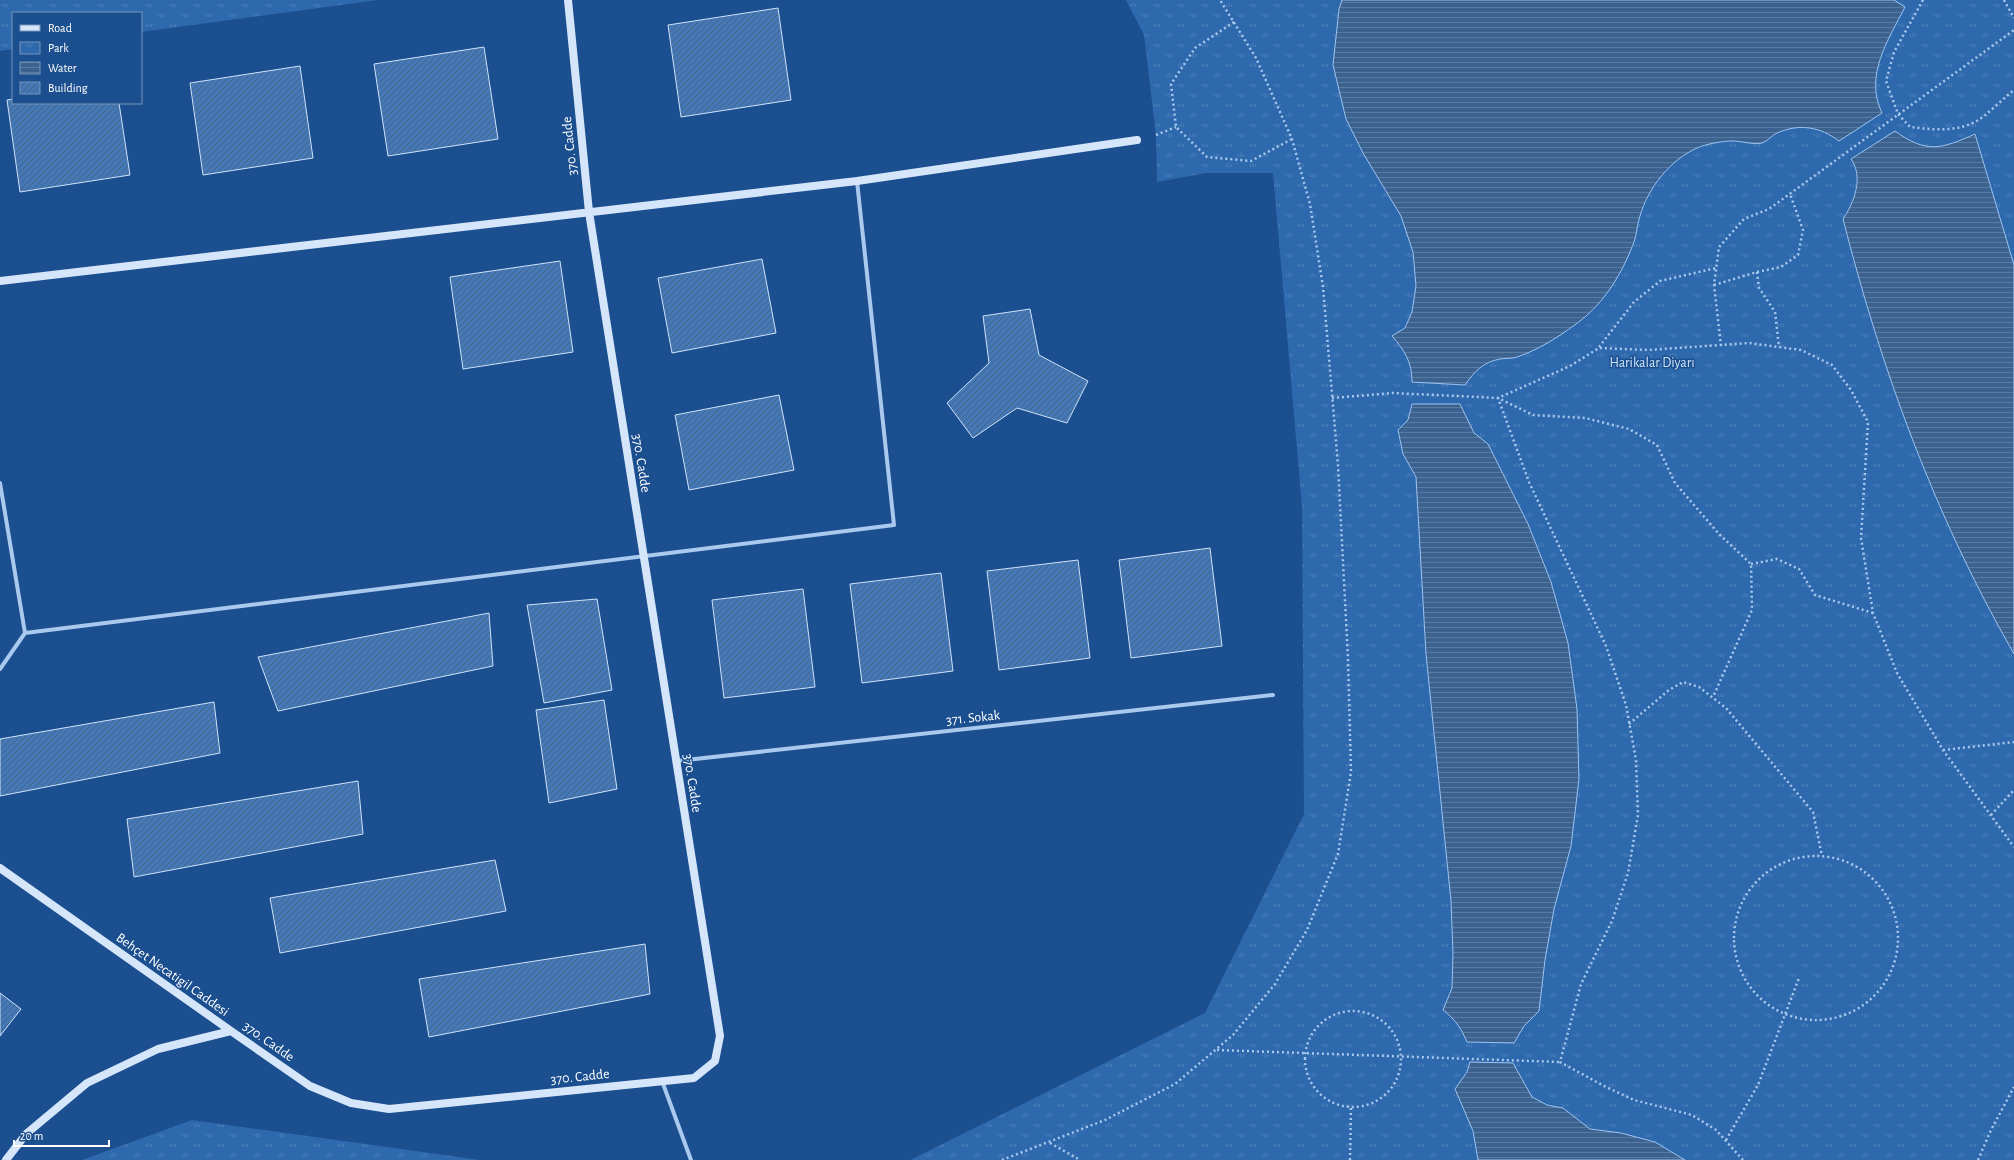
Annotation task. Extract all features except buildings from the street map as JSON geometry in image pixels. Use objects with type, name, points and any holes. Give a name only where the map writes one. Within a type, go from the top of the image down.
[{"type":"street","name":"370. Cadde","points":[[231,1031],[310,1086],[351,1103],[389,1109],[694,1078],[715,1061],[720,1036],[589,212],[568,0]]},
{"type":"street","points":[[0,281],[857,181],[1137,140]]},
{"type":"street","points":[[25,633],[894,525],[857,181]]},
{"type":"street","points":[[0,483],[25,633],[0,669]]},
{"type":"street","name":"371. Sokak","points":[[676,761],[1273,695]]},
{"type":"street","name":"Behçet Necatigil Caddesi","points":[[0,868],[231,1031]]},
{"type":"street","name":"Behçet Necatigil Caddesi","points":[[6,1160],[26,1134],[87,1083],[158,1049],[231,1031]]},
{"type":"street","points":[[662,1081],[692,1160]]},
{"type":"path","points":[[1002,1160],[1105,1120],[1175,1084],[1233,1035],[1275,984],[1307,930],[1338,854],[1351,772],[1348,659],[1338,465],[1323,287],[1310,204],[1292,139],[1256,58],[1220,0]]},
{"type":"path","points":[[1924,0],[1894,52],[1886,82],[1898,114],[1910,127],[1937,130],[1962,127],[1983,117],[2014,90]]},
{"type":"path","points":[[2004,0],[2014,18]]},
{"type":"path","points":[[1234,22],[1195,48],[1171,84],[1176,127],[1207,157],[1251,161],[1292,139]]},
{"type":"path","points":[[1720,346],[1714,285],[1719,247],[1744,220],[1769,209],[2014,30]]},
{"type":"path","points":[[1714,285],[1757,272],[1781,267],[1798,256],[1803,230],[1790,194]]},
{"type":"path","points":[[1498,398],[1570,366],[1599,348],[1634,302],[1660,281],[1716,268]]},
{"type":"path","points":[[1757,272],[1760,288],[1775,312],[1779,347]]},
{"type":"path","points":[[1599,348],[1648,350],[1749,343],[1800,350],[1832,365],[1851,390],[1868,422],[1861,538],[1873,613],[1897,673],[1943,750],[2014,847]]},
{"type":"path","points":[[1332,398],[1393,393],[1498,398],[1533,416],[1585,418],[1629,429],[1657,445],[1675,483],[1719,534],[1751,564],[1752,610],[1713,698]]},
{"type":"path","points":[[1498,398],[1529,482],[1606,646],[1626,705],[1636,760],[1638,815],[1628,873],[1612,921],[1581,984],[1560,1062]]},
{"type":"path","points":[[1751,564],[1777,559],[1799,569],[1815,594],[1873,613]]},
{"type":"path","points":[[1629,724],[1669,690],[1683,682],[1699,687],[1726,708],[1813,812],[1822,856]]},
{"type":"path","points":[[1943,750],[2014,742]]},
{"type":"path","points":[[1991,815],[2014,790]]},
{"type":"path","points":[[1822,856],[1841,860],[1858,867],[1874,879],[1885,894],[1896,920],[1898,939],[1895,958],[1888,976],[1878,992],[1855,1010],[1838,1017],[1818,1020],[1800,1019],[1773,1008],[1758,997],[1741,974],[1733,946],[1736,917],[1748,891],[1768,871],[1794,858],[1822,856]]},
{"type":"path","points":[[1726,1140],[1758,1085],[1799,978]]},
{"type":"path","points":[[1340,1011],[1369,1012],[1393,1029],[1402,1056],[1399,1076],[1388,1093],[1371,1104],[1351,1107],[1326,1099],[1309,1079],[1304,1053],[1316,1027],[1340,1011]]},
{"type":"path","points":[[1216,1050],[1560,1062],[1604,1086],[1634,1100],[1692,1115],[1716,1130],[1743,1160]]},
{"type":"path","points":[[1978,1160],[2014,1087]]},
{"type":"path","points":[[1350,1160],[1351,1107]]},
{"type":"path","points":[[1049,1143],[1080,1160]]},
{"type":"green space","points":[[0,0],[378,0],[142,32],[142,12],[12,12],[12,49],[0,51]]},
{"type":"green space","name":"Harikalar Diyarı","points":[[1126,0],[2014,0],[2014,1160],[910,1160],[1205,1013],[1304,814],[1302,507],[1273,173],[1206,173],[1157,182],[1156,135],[1144,35]]},
{"type":"green space","points":[[192,1120],[480,1160],[82,1160]]},
{"type":"water","points":[[1342,0],[1894,0],[1905,7],[1880,58],[1876,85],[1877,99],[1882,113],[1839,141],[1825,132],[1802,127],[1777,133],[1762,143],[1755,144],[1732,141],[1719,142],[1697,148],[1687,153],[1669,167],[1648,195],[1639,219],[1634,242],[1625,263],[1614,283],[1601,301],[1585,317],[1552,340],[1535,350],[1515,358],[1500,359],[1489,362],[1480,368],[1465,385],[1412,382],[1411,368],[1407,357],[1392,336],[1405,328],[1412,312],[1416,286],[1413,252],[1401,216],[1363,153],[1346,119],[1333,65],[1339,9]]},
{"type":"water","points":[[1895,131],[1916,143],[1934,147],[1953,143],[1975,134],[2014,265],[2014,654],[1959,549],[1935,496],[1893,387],[1858,276],[1843,219],[1851,205],[1856,190],[1857,174],[1851,159]]},
{"type":"water","points":[[1412,404],[1460,404],[1474,433],[1488,444],[1528,524],[1551,582],[1568,643],[1577,709],[1579,779],[1571,846],[1554,909],[1545,960],[1539,1011],[1524,1026],[1514,1043],[1467,1042],[1457,1024],[1443,1010],[1452,988],[1453,954],[1451,901],[1426,654],[1416,477],[1403,454],[1398,430],[1408,420]]},
{"type":"water","points":[[1470,1062],[1513,1063],[1532,1097],[1547,1105],[1563,1108],[1590,1129],[1621,1133],[1655,1142],[1685,1160],[1478,1160],[1473,1131],[1455,1089],[1467,1072]]}]
